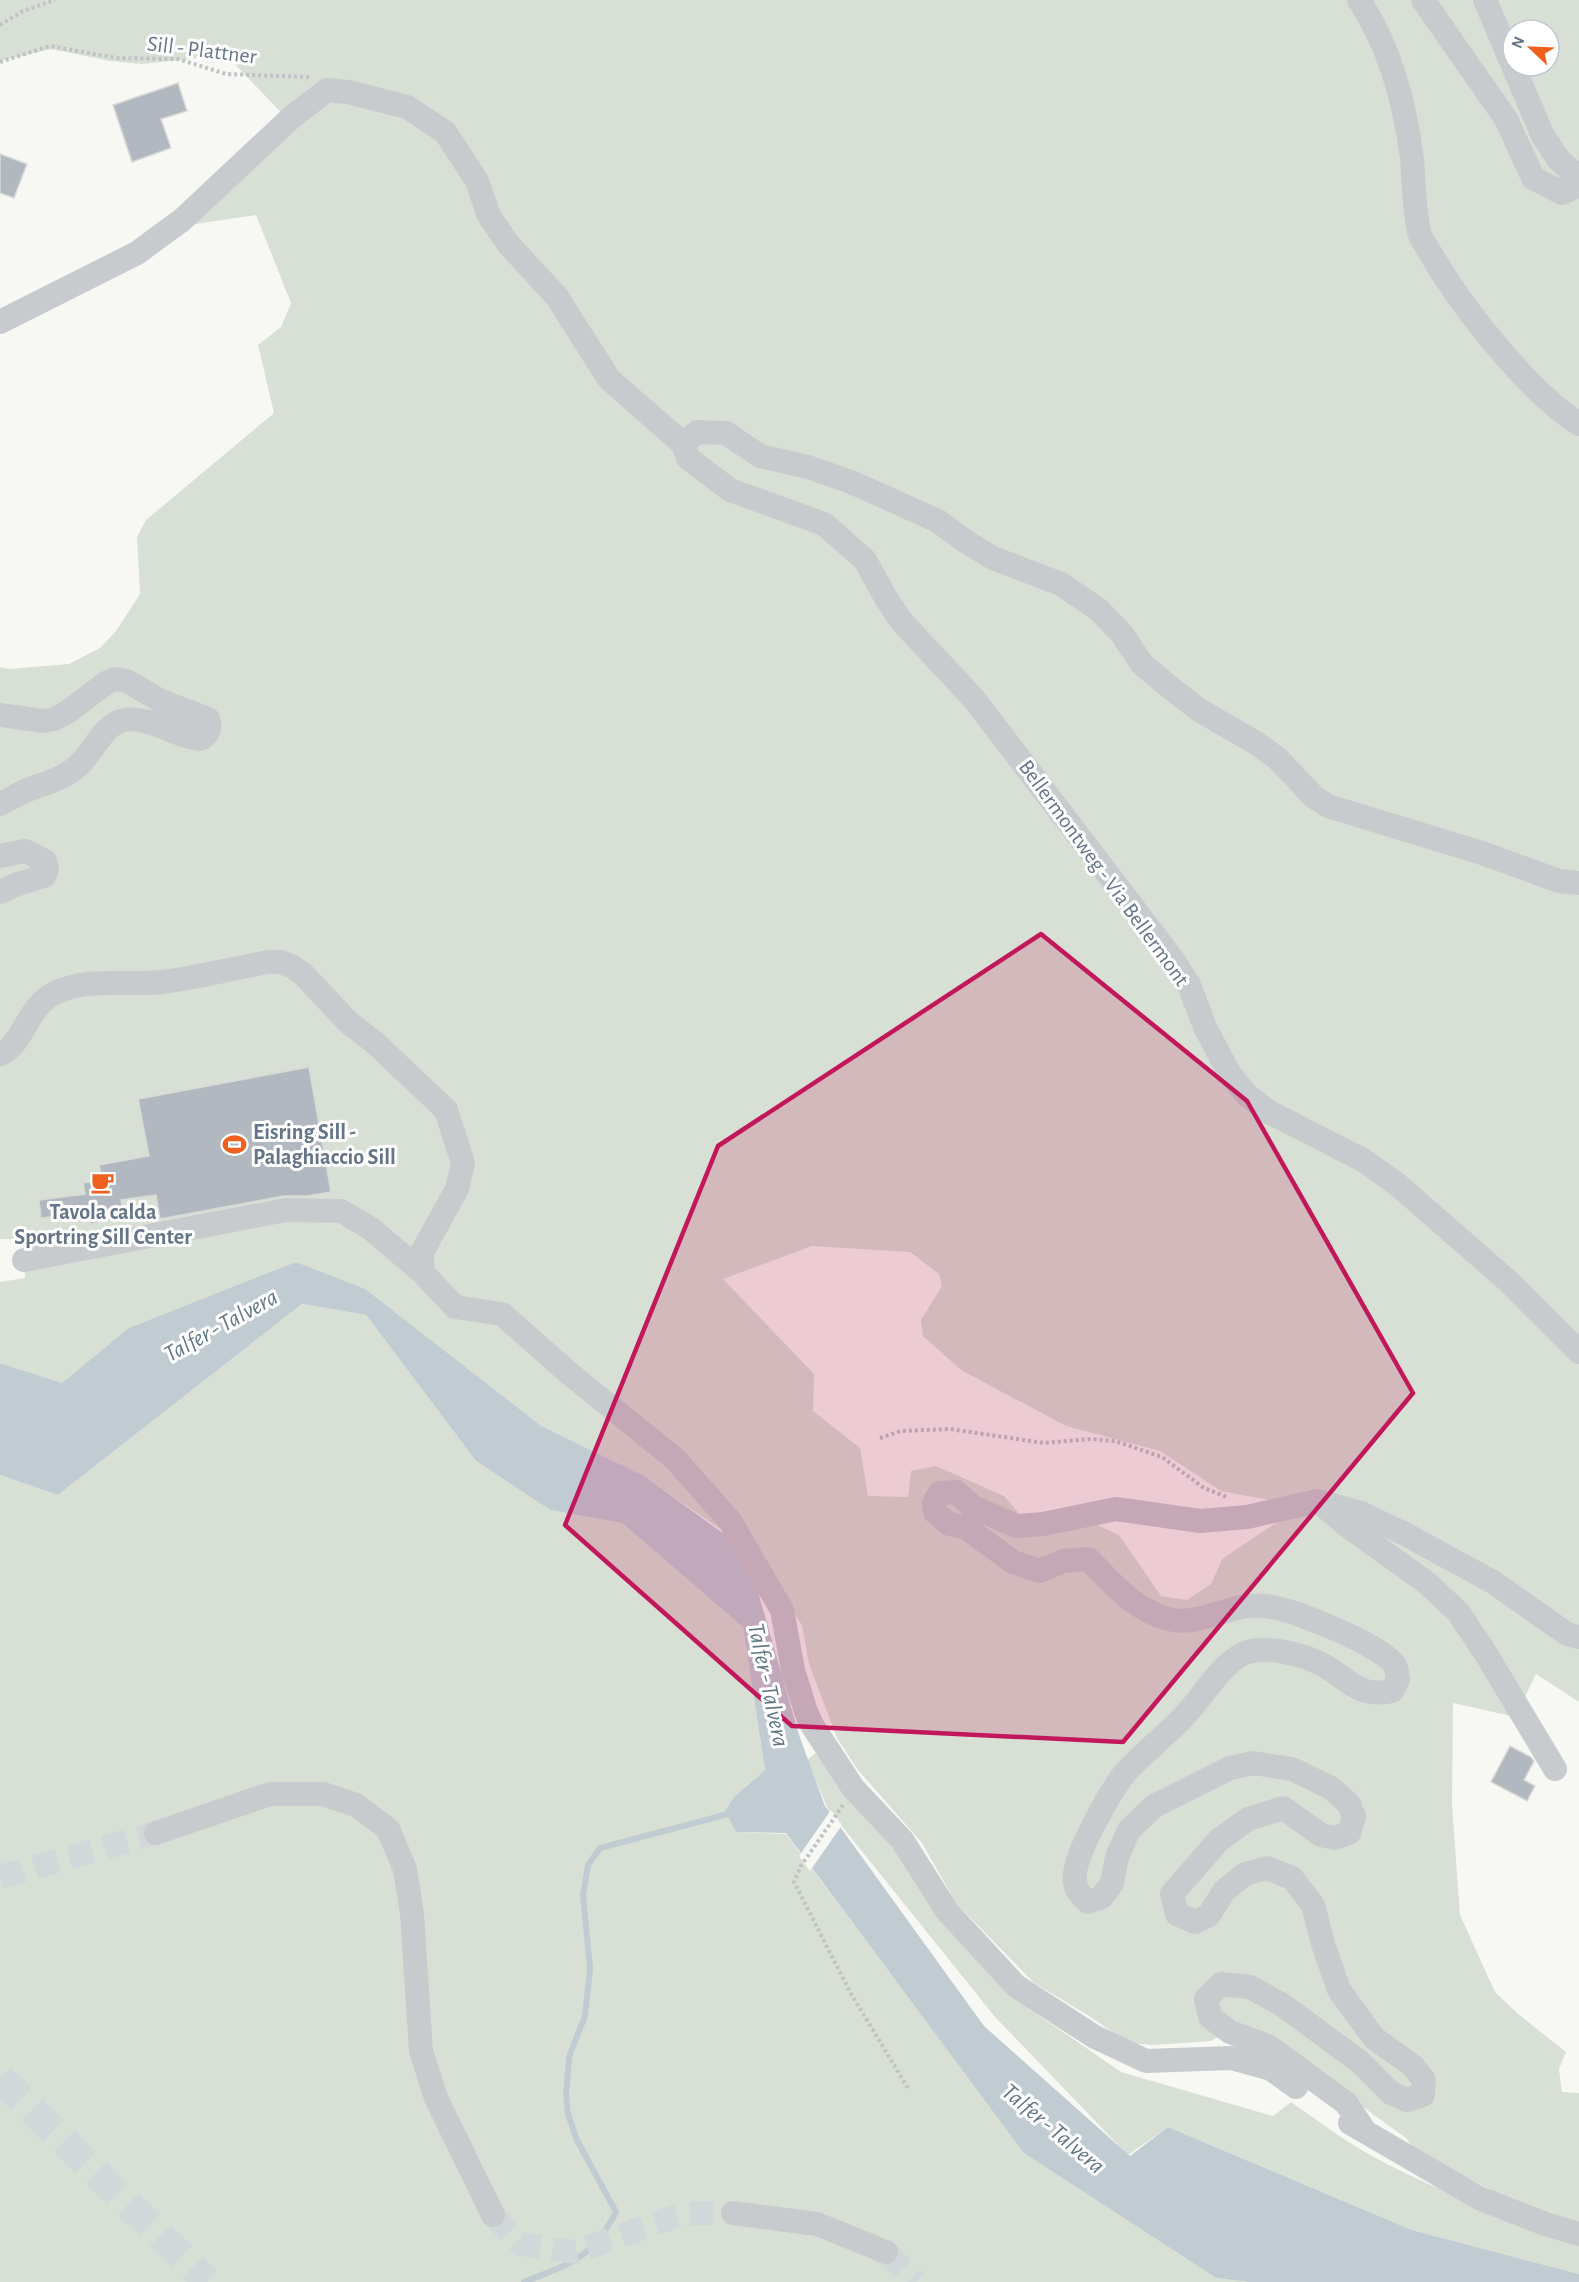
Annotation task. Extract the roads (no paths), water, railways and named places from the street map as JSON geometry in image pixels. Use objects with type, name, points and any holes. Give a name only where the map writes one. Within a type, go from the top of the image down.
[{"type":"street","points":[[1359,0],[1374,23],[1400,91],[1411,156],[1420,234],[1443,274],[1487,332],[1534,386],[1579,424]]},
{"type":"street","points":[[1423,0],[1506,119],[1533,178],[1562,193],[1573,188],[1572,171],[1559,160],[1543,136],[1485,0]]},
{"type":"street","name":"Bellermontweg - Via Bellermont","points":[[0,322],[137,254],[182,220],[292,117],[327,90],[348,92],[407,107],[445,132],[477,181],[489,216],[509,245],[557,297],[609,379],[684,444],[688,458],[730,490],[824,524],[865,560],[902,622],[974,699],[1171,957],[1189,985],[1205,1027],[1229,1072],[1247,1095],[1269,1112],[1363,1160],[1398,1185],[1508,1281],[1579,1352]]},
{"type":"street","points":[[684,444],[698,432],[726,433],[760,456],[808,467],[851,482],[928,516],[993,558],[1061,584],[1099,610],[1122,634],[1142,664],[1199,710],[1256,743],[1278,759],[1314,797],[1328,806],[1482,853],[1559,880],[1579,883]]},
{"type":"street","points":[[0,715],[43,721],[54,719],[115,679],[128,681],[161,701],[197,713],[208,719],[210,726],[208,734],[201,739],[189,738],[149,721],[123,720],[102,736],[71,772],[51,783],[26,791],[0,804]]},
{"type":"street","points":[[0,856],[5,853],[25,851],[45,861],[47,869],[44,876],[0,892]]},
{"type":"street","points":[[0,1054],[14,1043],[34,1009],[43,1000],[69,987],[86,984],[160,982],[269,962],[281,962],[293,967],[303,974],[348,1022],[374,1042],[446,1110],[463,1163],[457,1189],[422,1252],[422,1272]]},
{"type":"street","points":[[24,1260],[286,1210],[341,1211],[370,1228],[422,1272],[455,1307],[502,1314],[570,1374],[675,1459],[730,1521],[782,1610],[793,1670],[806,1712],[853,1788],[902,1840],[947,1911],[1016,1986],[1095,2037],[1146,2061],[1231,2058],[1271,2069],[1338,2118],[1364,2130],[1479,2198],[1545,2224],[1579,2234]]},
{"type":"street","points":[[1364,2130],[1346,2103],[1268,2046],[1230,2032],[1210,2017],[1206,1999],[1221,1984],[1250,1988],[1281,2004],[1360,2062],[1391,2093],[1407,2100],[1423,2095],[1424,2080],[1413,2066],[1374,2038],[1339,1990],[1313,1905],[1292,1878],[1267,1868],[1245,1874],[1224,1891],[1209,1915],[1195,1922],[1177,1914],[1172,1894],[1219,1840],[1248,1819],[1283,1808],[1321,1835],[1335,1838],[1349,1833],[1354,1817],[1349,1804],[1331,1788],[1292,1769],[1253,1763],[1230,1768],[1154,1806],[1129,1830],[1117,1857],[1112,1883],[1102,1898],[1088,1902],[1077,1892],[1074,1874],[1100,1812],[1124,1774],[1196,1704],[1220,1670],[1247,1652],[1277,1650],[1319,1663],[1351,1684],[1376,1694],[1392,1691],[1398,1679],[1395,1665],[1374,1649],[1333,1629],[1276,1608],[1249,1606],[1203,1618],[1170,1620],[1139,1608],[1088,1559],[1063,1561],[1040,1571],[1013,1562],[965,1527],[949,1524],[935,1512],[934,1503],[940,1493],[956,1491],[973,1507],[1016,1526],[1043,1524],[1116,1509],[1200,1521],[1247,1517],[1318,1501],[1360,1513],[1405,1534],[1493,1582],[1567,1634],[1579,1637]]},
{"type":"street","points":[[1318,1501],[1349,1527],[1427,1583],[1458,1612],[1555,1769]]},
{"type":"street","points":[[156,1833],[270,1794],[323,1794],[356,1805],[388,1828],[405,1869],[409,1891],[421,2051],[436,2098],[493,2215]]},
{"type":"street","points":[[733,2213],[817,2224],[886,2252]]},
{"type":"water","name":"Talfer - Talvera","points":[[296,1262],[365,1289],[541,1426],[644,1476],[746,1550],[799,1735],[825,1806],[984,2026],[1130,2156],[1168,2127],[1412,2230],[1579,2274],[1579,2282],[1248,2282],[1216,2278],[1024,2153],[786,1833],[736,1832],[725,1811],[735,1796],[765,1770],[743,1627],[622,1523],[550,1510],[476,1461],[366,1315],[302,1304],[58,1495],[0,1475],[0,1363],[62,1383],[129,1328]]},
{"type":"waterway","points":[[524,2282],[578,2258],[598,2241],[616,2212],[577,2140],[568,2114],[566,2095],[569,2057],[585,2016],[590,1968],[583,1895],[588,1865],[600,1848],[732,1813]]},
{"type":"tunnel","points":[[0,1877],[156,1833]]},
{"type":"tunnel","points":[[0,2078],[207,2282]]},
{"type":"tunnel","points":[[493,2215],[521,2244],[575,2252],[684,2213],[733,2213]]},
{"type":"tunnel","points":[[886,2252],[916,2282]]},
{"type":"place","name":"Eisring Sill - Palaghiaccio Sill","points":[[235,1145]]},
{"type":"place","name":"Tavola calda Sportring Sill Center","points":[[103,1183]]}]
